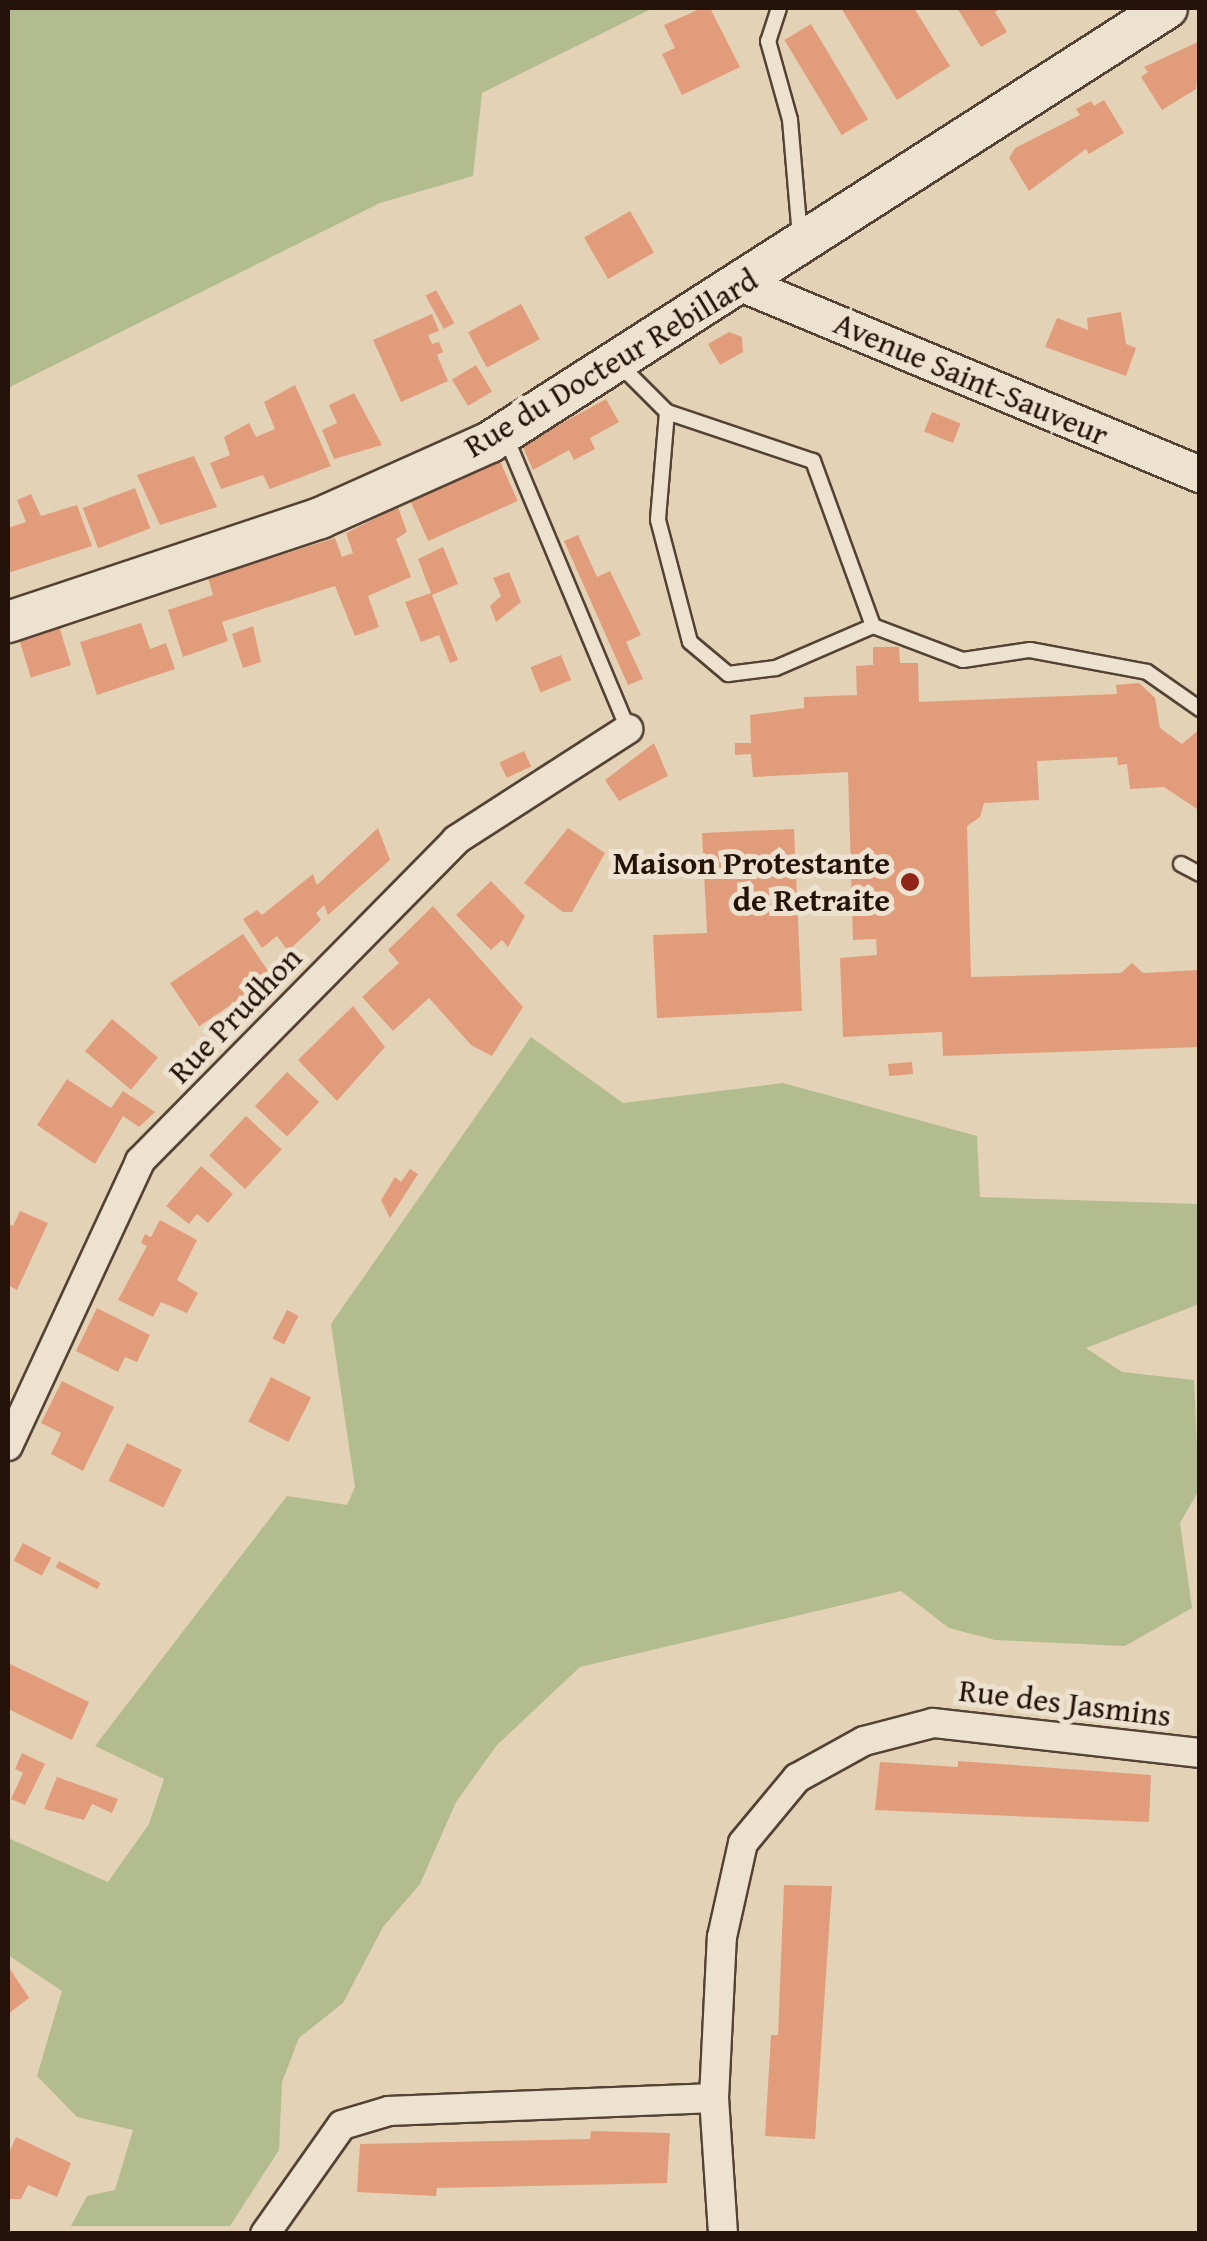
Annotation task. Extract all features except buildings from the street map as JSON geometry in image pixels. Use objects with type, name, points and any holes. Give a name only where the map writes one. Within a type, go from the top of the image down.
[{"type":"main road","name":"Rue du Docteur Rebillard","points":[[8,622],[320,518],[504,433],[801,247],[1160,9]]},
{"type":"street","name":"Avenue Saint-Sauveur","points":[[742,284],[1200,474]]},
{"type":"street","name":"Rue Prudhon","points":[[8,1446],[140,1161],[456,840],[628,729]]},
{"type":"street","name":"Rue des Jasmins","points":[[723,2234],[714,2098],[722,1937],[742,1843],[797,1778],[864,1742],[933,1723],[1200,1753]]},
{"type":"street","points":[[265,2234],[342,2125],[389,2110],[714,2098]]},
{"type":"lane","points":[[779,8],[768,41],[790,120],[801,247]]},
{"type":"lane","points":[[617,362],[667,412],[813,461],[873,626]]},
{"type":"lane","points":[[667,412],[658,520],[690,642],[728,674],[776,668],[873,626],[964,660],[1030,650],[1147,672],[1200,709]]},
{"type":"lane","points":[[504,433],[628,729]]},
{"type":"lane","points":[[1181,864],[1200,874]]},
{"type":"green space","points":[[8,8],[653,8],[482,93],[473,176],[380,203],[8,388]]},
{"type":"green space","points":[[531,1037],[623,1103],[783,1083],[977,1136],[980,1197],[1199,1204],[1199,1304],[1086,1348],[1122,1372],[1194,1380],[1199,1490],[1180,1523],[1192,1608],[1125,1646],[995,1640],[949,1628],[901,1591],[580,1667],[497,1745],[456,1802],[420,1884],[383,1927],[343,2003],[299,2038],[282,2082],[279,2150],[230,2226],[71,2226],[87,2196],[115,2190],[133,2130],[77,2117],[37,2076],[62,1991],[8,1955],[8,1838],[108,1882],[149,1824],[164,1779],[95,1746],[287,1496],[347,1505],[355,1487],[331,1324]]},
{"type":"place","name":"Maison Protestante de Retraite","points":[[910,882]]}]
